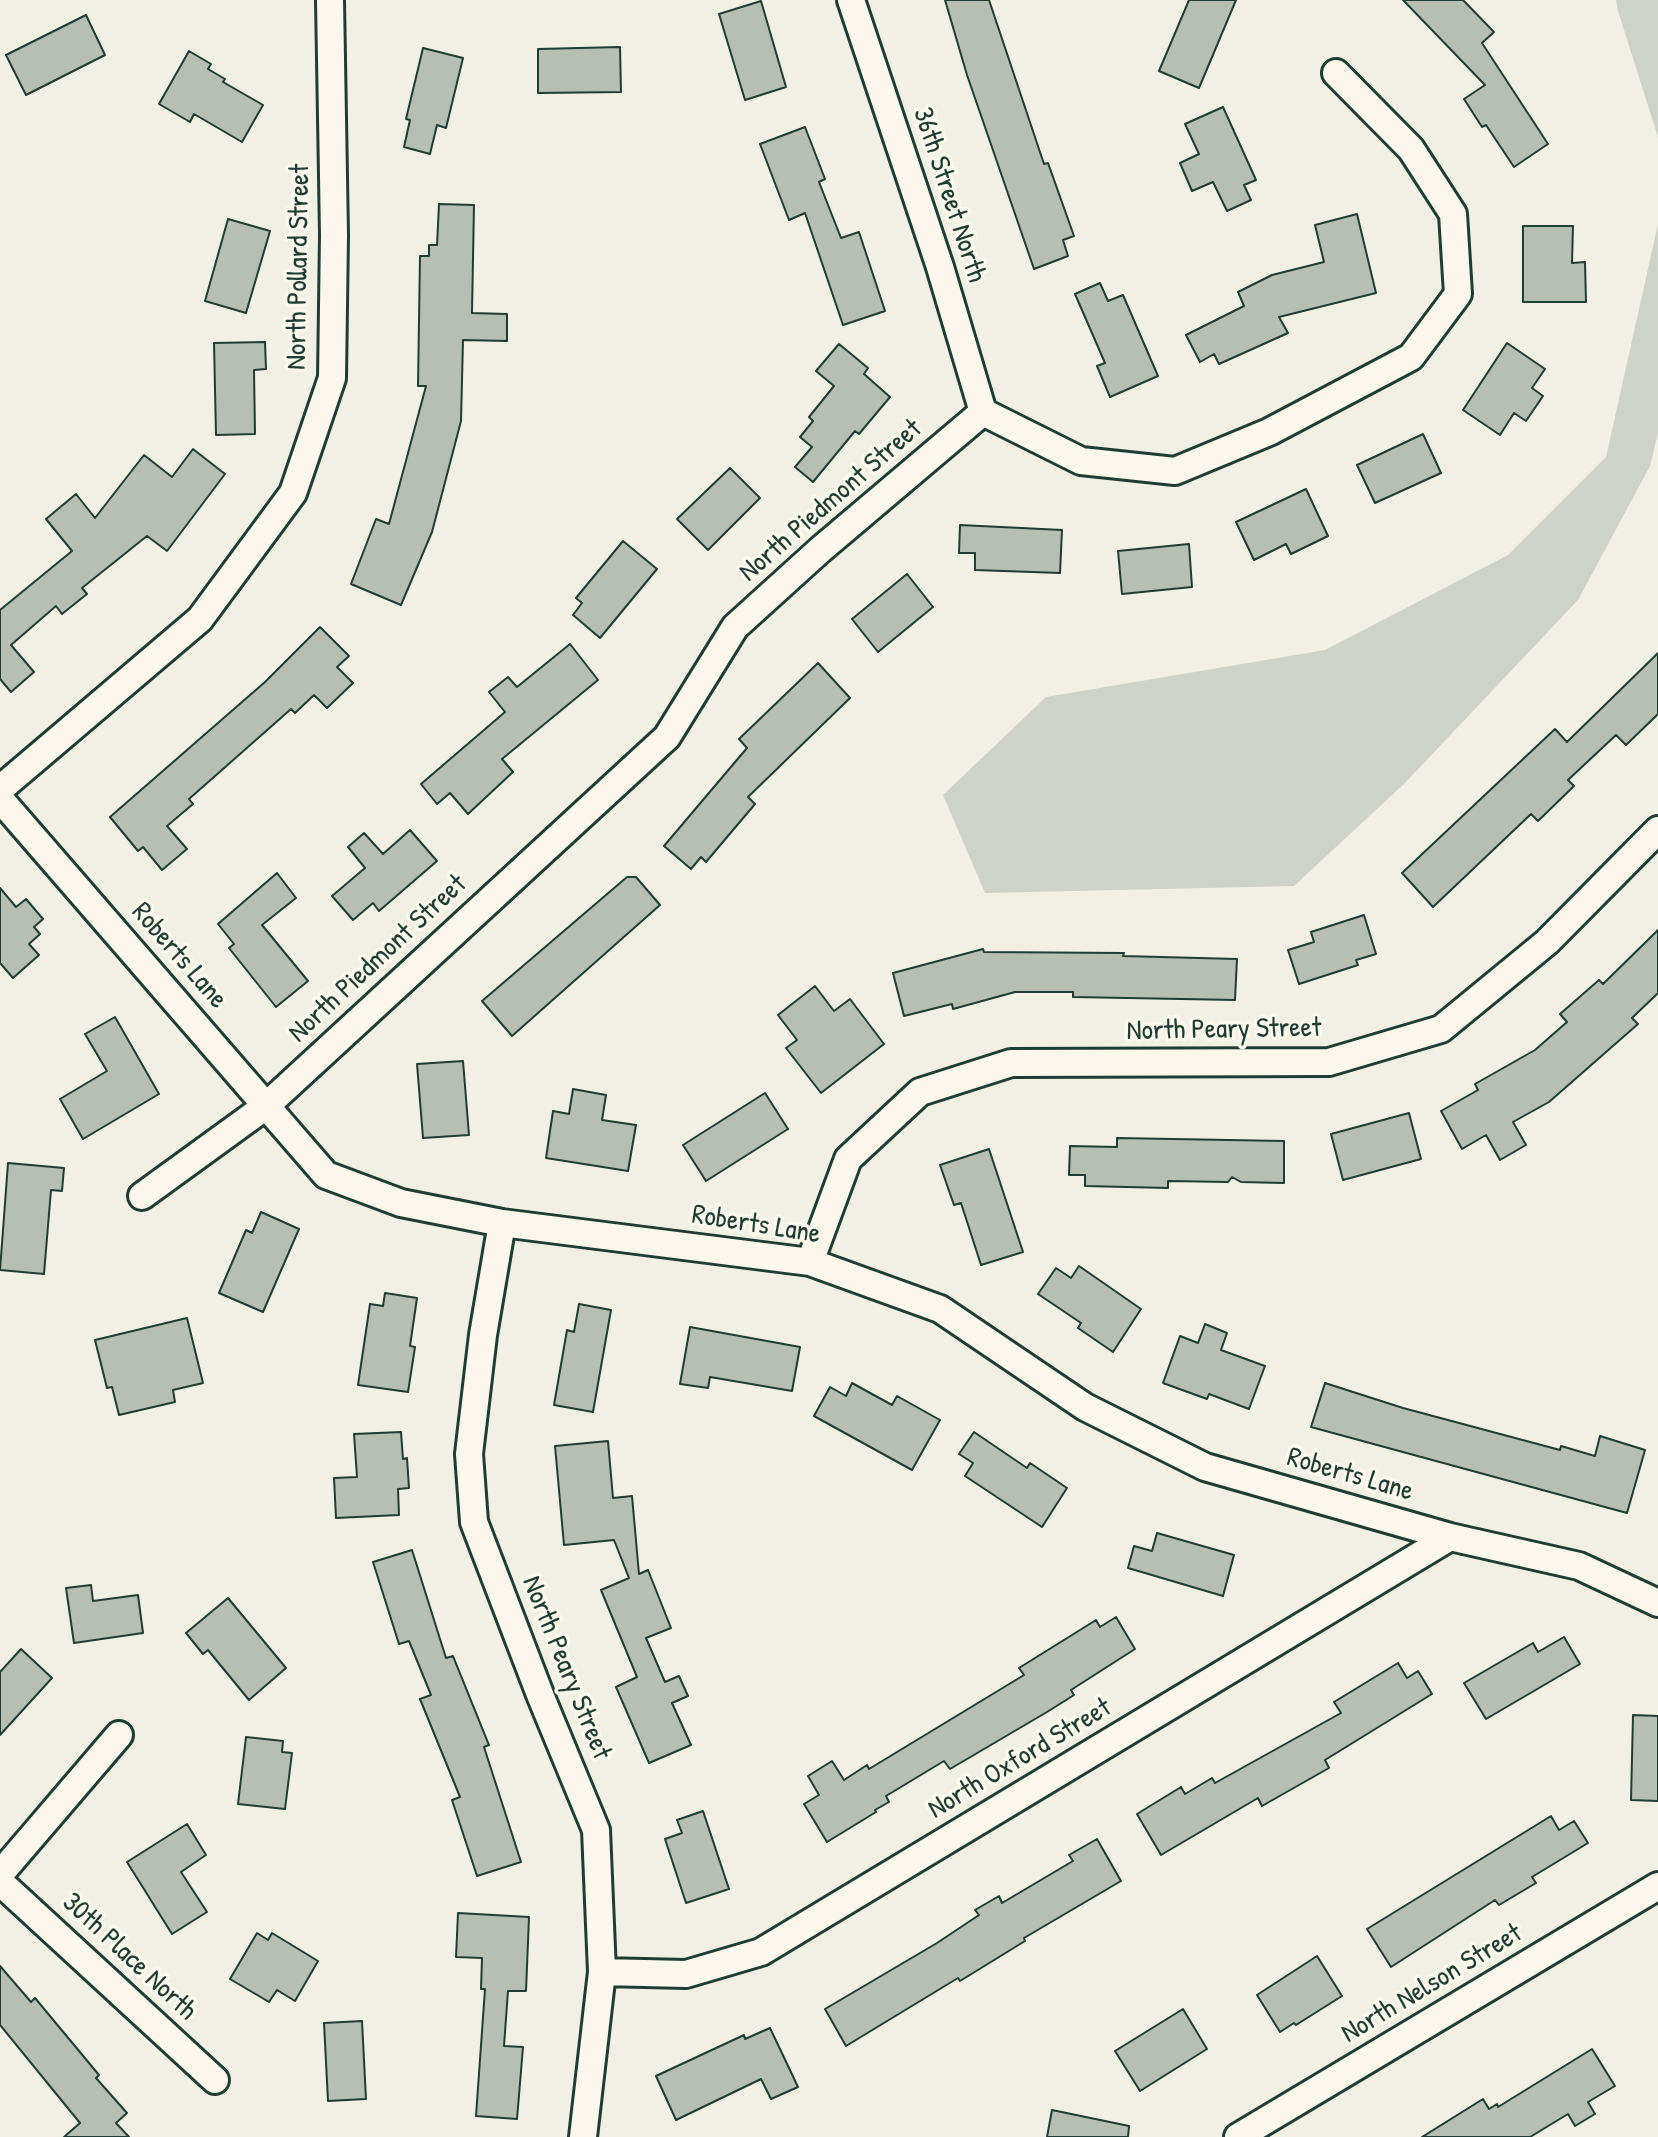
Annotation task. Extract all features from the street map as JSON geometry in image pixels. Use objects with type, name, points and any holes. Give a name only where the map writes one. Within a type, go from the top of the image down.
[{"type":"street","name":"North Pollard Street","points":[[0,789],[200,619],[293,493],[332,378],[334,235],[330,0]]},
{"type":"street","name":"36th Street North","points":[[851,0],[940,267],[983,412]]},
{"type":"street","points":[[983,412],[1081,461],[1175,471],[1269,432],[1411,357],[1458,294],[1453,214],[1411,149],[1336,73]]},
{"type":"street","name":"North Piedmont Street","points":[[142,1196],[266,1106],[667,737],[735,627],[820,550],[983,412]]},
{"type":"street","name":"Roberts Lane","points":[[0,799],[326,1175],[401,1203],[502,1223],[810,1262],[940,1309],[1085,1407],[1205,1467],[1450,1537],[1579,1566],[1658,1603]]},
{"type":"street","name":"North Peary Street","points":[[810,1262],[848,1159],[920,1092],[1011,1063],[1329,1062],[1441,1029],[1547,942],[1658,830]]},
{"type":"street","name":"North Peary Street","points":[[502,1223],[483,1335],[469,1454],[474,1522],[596,1830],[602,1972],[583,2137]]},
{"type":"street","name":"North Oxford Street","points":[[602,1972],[686,1974],[761,1952],[1450,1537]]},
{"type":"street","points":[[0,1874],[119,1735]]},
{"type":"street","name":"30th Place North","points":[[0,1882],[215,2080]]},
{"type":"street","name":"North Nelson Street","points":[[1238,2137],[1658,1886]]},
{"type":"shaded area","points":[[1616,0],[1658,0],[1658,137],[1618,11]]},
{"type":"shaded area","points":[[1658,224],[1658,433],[1650,466],[1578,600],[1405,783],[1294,886],[985,893],[943,795],[1046,697],[1325,650],[1508,555],[1606,457]]},
{"type":"building","points":[[945,0],[989,0],[1044,164],[1048,163],[1074,236],[1063,240],[1068,256],[1034,269],[967,75]]},
{"type":"building","points":[[1189,0],[1236,0],[1199,88],[1159,71]]},
{"type":"building","points":[[1403,0],[1463,0],[1494,32],[1482,43],[1548,144],[1514,167],[1464,99],[1485,85]]},
{"type":"building","points":[[761,1],[786,87],[745,100],[719,14]]},
{"type":"building","points":[[86,15],[105,55],[26,95],[6,55]]},
{"type":"building","points":[[620,47],[621,92],[538,93],[538,49]]},
{"type":"building","points":[[423,48],[463,58],[446,128],[437,125],[430,154],[404,147],[410,120],[406,119]]},
{"type":"building","points":[[189,51],[211,64],[208,69],[225,79],[223,82],[263,105],[242,142],[194,114],[190,122],[159,104]]},
{"type":"building","points":[[1223,107],[1256,180],[1244,185],[1251,200],[1227,211],[1213,182],[1192,191],[1180,163],[1199,154],[1185,124]]},
{"type":"building","points":[[805,127],[825,179],[819,182],[841,238],[859,232],[885,311],[843,325],[805,213],[789,220],[760,144]]},
{"type":"building","points":[[439,204],[474,205],[472,313],[507,314],[507,341],[463,340],[461,421],[432,532],[401,605],[351,584],[376,519],[389,524],[426,386],[418,386],[420,256],[429,256],[429,245],[437,245]]},
{"type":"building","points":[[1357,214],[1376,293],[1279,317],[1288,333],[1219,364],[1214,354],[1200,362],[1186,335],[1244,306],[1238,292],[1272,275],[1324,262],[1315,225]]},
{"type":"building","points":[[228,219],[270,231],[246,313],[205,301]]},
{"type":"building","points":[[1523,226],[1573,226],[1572,263],[1585,262],[1586,302],[1523,302]]},
{"type":"building","points":[[1100,283],[1108,301],[1123,295],[1158,376],[1110,397],[1097,366],[1105,363],[1075,294]]},
{"type":"building","points":[[265,342],[266,369],[254,370],[255,434],[216,435],[214,343]]},
{"type":"building","points":[[1507,343],[1545,369],[1532,388],[1543,396],[1526,421],[1514,413],[1500,435],[1463,410]]},
{"type":"building","points":[[839,344],[868,368],[864,374],[890,397],[859,434],[855,431],[813,482],[795,467],[812,447],[800,437],[813,421],[809,417],[834,386],[816,371]]},
{"type":"building","points":[[1423,434],[1441,473],[1375,503],[1357,465]]},
{"type":"building","points":[[193,449],[225,474],[167,551],[147,536],[82,588],[87,594],[62,614],[56,606],[11,645],[34,672],[11,692],[0,679],[0,610],[72,551],[46,519],[76,494],[95,518],[144,455],[172,477]]},
{"type":"building","points":[[730,468],[760,498],[708,550],[677,519]]},
{"type":"building","points":[[1306,489],[1328,536],[1291,554],[1286,544],[1254,560],[1236,522]]},
{"type":"building","points":[[960,525],[1062,530],[1060,573],[975,570],[975,553],[959,553]]},
{"type":"building","points":[[623,541],[657,569],[600,638],[573,615],[582,603],[576,598]]},
{"type":"building","points":[[1189,544],[1192,587],[1122,594],[1118,551]]},
{"type":"building","points":[[907,574],[933,607],[878,652],[852,619]]},
{"type":"building","points":[[320,627],[349,656],[337,667],[353,683],[327,708],[314,695],[295,713],[291,709],[189,799],[193,804],[167,826],[187,849],[162,870],[143,847],[138,851],[110,817],[265,682]]},
{"type":"building","points":[[570,644],[598,680],[502,759],[513,772],[468,814],[450,793],[437,804],[421,784],[505,712],[489,692],[508,677],[517,687]]},
{"type":"building","points":[[1658,653],[1658,714],[1626,745],[1616,735],[1568,780],[1574,786],[1538,821],[1531,814],[1433,907],[1402,873],[1555,729],[1567,742]]},
{"type":"building","points":[[818,663],[850,698],[748,797],[755,804],[706,862],[701,857],[691,869],[664,846],[747,748],[739,739]]},
{"type":"building","points":[[410,830],[437,861],[379,911],[373,903],[353,920],[332,896],[365,868],[348,847],[364,833],[383,854]]},
{"type":"building","points":[[277,873],[296,898],[262,925],[308,981],[276,1007],[229,948],[234,944],[218,924]]},
{"type":"building","points":[[627,877],[636,877],[660,905],[512,1036],[482,1001]]},
{"type":"building","points":[[0,888],[16,907],[26,899],[43,919],[34,927],[40,934],[29,944],[39,955],[13,978],[0,963]]},
{"type":"building","points":[[1364,915],[1376,954],[1356,960],[1358,965],[1299,984],[1288,950],[1314,942],[1311,932]]},
{"type":"building","points":[[1658,930],[1658,993],[1632,1018],[1638,1024],[1549,1102],[1513,1122],[1526,1145],[1500,1160],[1486,1135],[1462,1149],[1441,1111],[1478,1090],[1475,1084],[1535,1050],[1567,1022],[1560,1014],[1599,980],[1603,984]]},
{"type":"building","points":[[983,949],[984,952],[1124,953],[1123,956],[1237,959],[1235,1000],[1073,997],[1073,992],[1015,992],[953,1009],[952,1004],[904,1016],[893,973]]},
{"type":"building","points":[[815,986],[834,1011],[850,999],[884,1044],[821,1093],[786,1048],[797,1040],[778,1015]]},
{"type":"building","points":[[115,1017],[159,1094],[83,1139],[60,1099],[107,1071],[85,1034]]},
{"type":"building","points":[[463,1061],[469,1135],[423,1138],[417,1064]]},
{"type":"building","points":[[573,1089],[606,1095],[602,1120],[636,1125],[628,1171],[546,1158],[553,1111],[569,1114]]},
{"type":"building","points":[[765,1093],[788,1129],[706,1181],[683,1145]]},
{"type":"building","points":[[1409,1113],[1421,1159],[1343,1180],[1331,1134]]},
{"type":"building","points":[[1117,1138],[1284,1141],[1284,1183],[1241,1182],[1232,1177],[1228,1182],[1168,1181],[1168,1188],[1085,1186],[1085,1175],[1069,1175],[1070,1146],[1117,1147]]},
{"type":"building","points":[[989,1149],[1023,1252],[981,1265],[961,1203],[954,1205],[940,1165]]},
{"type":"building","points":[[8,1163],[64,1168],[62,1191],[51,1190],[44,1274],[0,1270]]},
{"type":"building","points":[[261,1212],[299,1229],[263,1312],[219,1293],[246,1230],[252,1233]]},
{"type":"building","points":[[1079,1266],[1141,1309],[1113,1352],[1078,1328],[1081,1323],[1038,1294],[1056,1268],[1071,1278]]},
{"type":"building","points":[[385,1293],[417,1298],[410,1346],[415,1347],[408,1392],[358,1385],[370,1304],[383,1306]]},
{"type":"building","points":[[579,1304],[611,1310],[593,1412],[554,1405],[567,1330],[574,1332]]},
{"type":"building","points":[[187,1318],[203,1383],[173,1390],[175,1402],[119,1415],[112,1387],[107,1388],[95,1340]]},
{"type":"building","points":[[1205,1324],[1227,1333],[1221,1350],[1265,1366],[1249,1409],[1209,1394],[1207,1399],[1163,1383],[1180,1336],[1198,1343]]},
{"type":"building","points":[[690,1327],[800,1347],[792,1391],[710,1377],[708,1388],[680,1384]]},
{"type":"building","points":[[852,1383],[892,1405],[897,1396],[940,1420],[912,1470],[814,1416],[830,1387],[846,1396]]},
{"type":"building","points":[[1325,1383],[1403,1408],[1560,1450],[1561,1446],[1595,1456],[1600,1436],[1645,1450],[1627,1513],[1311,1427]]},
{"type":"building","points":[[401,1432],[409,1488],[398,1489],[399,1515],[336,1518],[334,1478],[357,1477],[354,1434]]},
{"type":"building","points":[[974,1432],[1027,1468],[1030,1463],[1067,1488],[1042,1527],[965,1476],[973,1463],[959,1454]]},
{"type":"building","points":[[608,1441],[613,1498],[632,1496],[639,1574],[648,1570],[671,1628],[646,1638],[665,1682],[679,1676],[688,1696],[672,1703],[691,1745],[649,1763],[616,1687],[637,1677],[601,1590],[629,1578],[614,1540],[564,1545],[555,1446]]},
{"type":"building","points":[[1157,1533],[1234,1555],[1223,1596],[1128,1568],[1134,1546],[1152,1551]]},
{"type":"building","points":[[412,1550],[446,1658],[453,1656],[489,1745],[484,1747],[521,1862],[477,1876],[452,1800],[460,1797],[420,1699],[431,1695],[409,1641],[399,1644],[373,1562]]},
{"type":"building","points":[[91,1585],[93,1601],[138,1595],[143,1633],[74,1643],[66,1588]]},
{"type":"building","points":[[228,1598],[286,1668],[249,1700],[208,1650],[203,1654],[186,1633]]},
{"type":"building","points":[[1116,1617],[1135,1649],[1071,1690],[1074,1695],[1047,1712],[950,1769],[944,1761],[886,1796],[889,1802],[827,1842],[804,1804],[819,1795],[808,1776],[832,1761],[844,1780],[867,1765],[869,1769],[1024,1675],[1019,1668],[1096,1620],[1100,1627]]},
{"type":"building","points":[[1564,1637],[1580,1664],[1486,1719],[1464,1683],[1533,1643],[1538,1652]]},
{"type":"building","points":[[21,1649],[52,1678],[0,1735],[0,1672]]},
{"type":"building","points":[[1398,1663],[1407,1678],[1418,1671],[1432,1694],[1325,1760],[1329,1768],[1262,1806],[1258,1798],[1161,1855],[1137,1814],[1181,1787],[1185,1794],[1212,1778],[1215,1783],[1341,1713],[1334,1702]]},
{"type":"building","points":[[1633,1715],[1658,1716],[1658,1801],[1631,1800]]},
{"type":"building","points":[[246,1737],[283,1741],[282,1752],[292,1753],[285,1809],[238,1804]]},
{"type":"building","points":[[703,1811],[729,1889],[686,1903],[665,1839],[682,1833],[677,1820]]},
{"type":"building","points":[[1551,1816],[1559,1830],[1574,1821],[1588,1843],[1532,1877],[1536,1883],[1499,1905],[1495,1900],[1391,1967],[1367,1929]]},
{"type":"building","points":[[187,1824],[206,1855],[181,1872],[207,1912],[172,1934],[127,1862]]},
{"type":"building","points":[[1097,1839],[1121,1881],[1024,1938],[1025,1941],[960,1981],[958,1978],[846,2046],[825,2009],[937,1943],[979,1915],[975,1910],[999,1896],[1002,1903],[1073,1861],[1069,1855]]},
{"type":"building","points":[[458,1913],[529,1917],[526,1991],[508,1991],[504,2046],[523,2047],[517,2119],[476,2116],[485,1989],[481,1989],[482,1958],[456,1957]]},
{"type":"building","points":[[257,1933],[268,1940],[272,1933],[318,1961],[295,2001],[277,1990],[269,2002],[230,1979]]},
{"type":"building","points":[[1317,1956],[1342,1996],[1280,2032],[1257,1995]]},
{"type":"building","points":[[0,1966],[31,2002],[35,1998],[99,2075],[96,2078],[127,2113],[116,2123],[129,2137],[64,2137],[80,2123],[0,2025]]},
{"type":"building","points":[[1183,2009],[1207,2049],[1140,2091],[1115,2051]]},
{"type":"building","points":[[362,2021],[366,2099],[328,2101],[324,2023]]},
{"type":"building","points":[[770,2028],[798,2087],[771,2099],[761,2079],[676,2120],[656,2076],[744,2035],[745,2039]]},
{"type":"building","points":[[1592,2049],[1615,2086],[1588,2102],[1595,2114],[1575,2126],[1568,2114],[1530,2137],[1422,2137],[1483,2099],[1489,2109],[1497,2104],[1498,2107]]},
{"type":"building","points":[[1052,2110],[1129,2126],[1128,2137],[1047,2137]]}]
